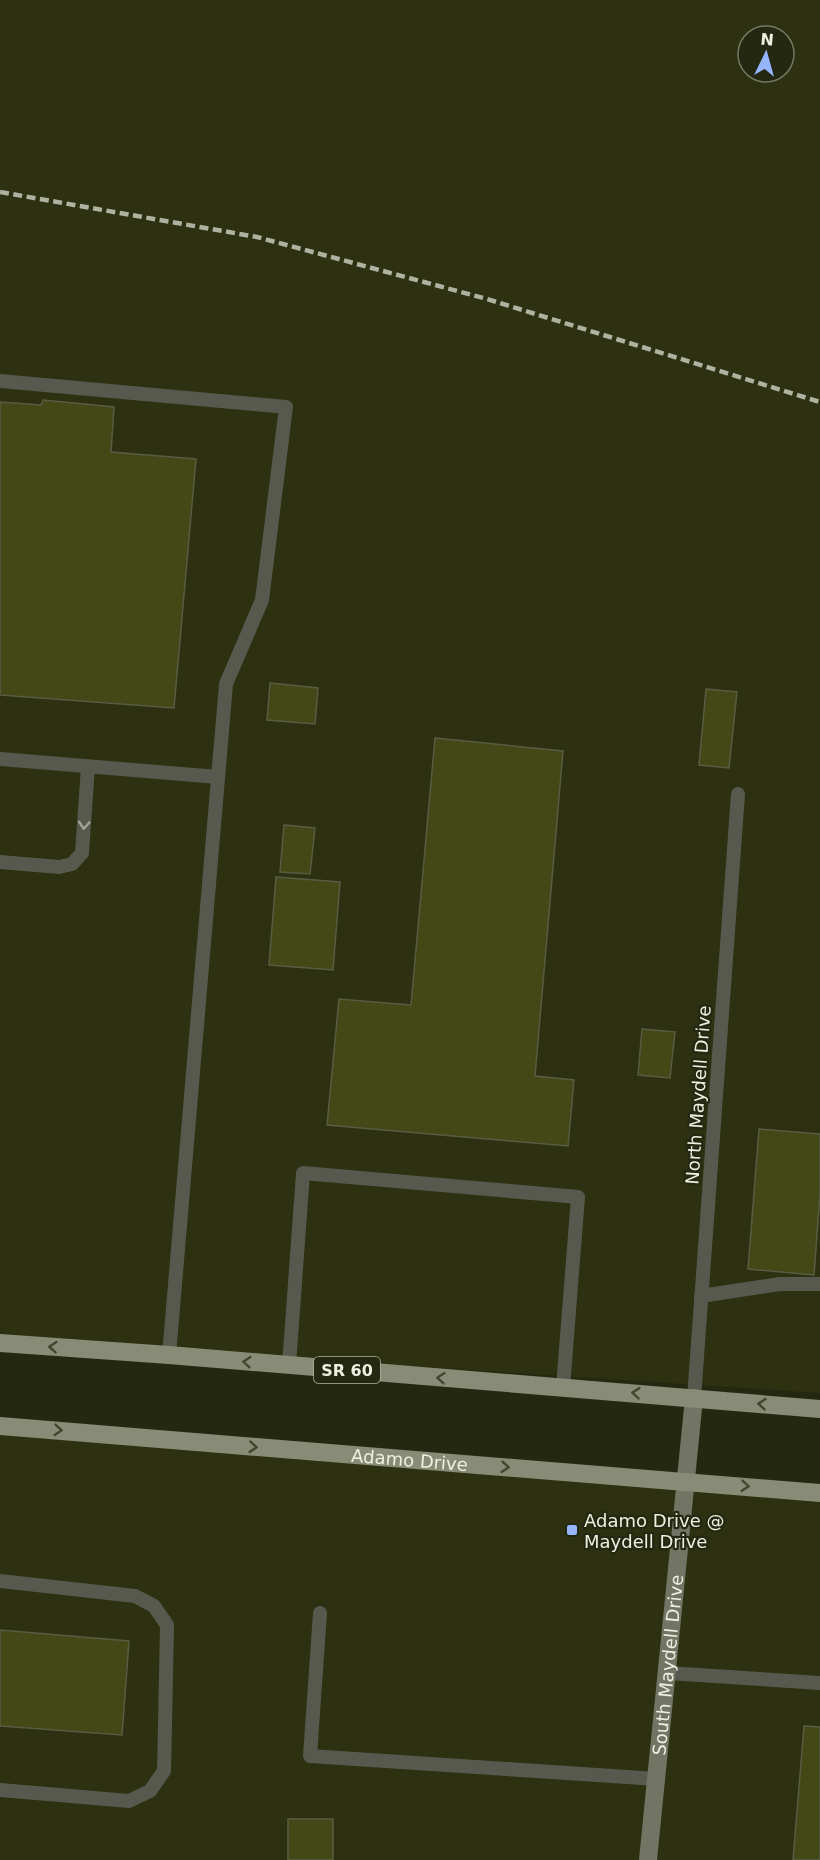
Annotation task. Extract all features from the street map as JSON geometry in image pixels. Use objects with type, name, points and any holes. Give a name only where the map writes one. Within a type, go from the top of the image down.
[{"type":"main road","name":"SR 60","points":[[0,1343],[820,1409]]},
{"type":"main road","name":"Adamo Drive","points":[[0,1426],[820,1493]]},
{"type":"street","name":"South Maydell Drive","points":[[648,1860],[694,1398]]},
{"type":"lane","points":[[0,381],[286,407],[262,600],[225,684],[169,1355]]},
{"type":"lane","points":[[0,759],[218,777]]},
{"type":"lane","points":[[0,862],[59,867],[72,864],[82,853],[88,766]]},
{"type":"lane","name":"North Maydell Drive","points":[[694,1398],[738,794]]},
{"type":"lane","points":[[289,1365],[303,1173],[578,1197],[564,1387]]},
{"type":"lane","points":[[701,1296],[780,1284],[820,1284]]},
{"type":"lane","points":[[0,1581],[135,1596],[154,1606],[167,1625],[164,1770],[150,1791],[129,1801],[0,1790]]},
{"type":"lane","points":[[320,1613],[310,1756],[657,1779]]},
{"type":"lane","points":[[668,1673],[820,1683]]},
{"type":"shaded area","points":[[0,0],[820,0],[820,1393],[177,1351],[0,1335]]},
{"type":"shaded area","points":[[0,1429],[684,1480],[644,1860],[0,1860]]},
{"type":"shaded area","points":[[695,1475],[820,1485],[820,1860],[650,1860]]},
{"type":"building","points":[[43,400],[114,407],[111,452],[196,459],[174,708],[0,695],[0,402],[41,405]]},
{"type":"building","points":[[270,683],[318,688],[315,724],[267,720]]},
{"type":"building","points":[[706,689],[737,692],[729,768],[699,765]]},
{"type":"building","points":[[435,738],[563,751],[535,1076],[574,1080],[568,1146],[327,1125],[339,999],[411,1005]]},
{"type":"building","points":[[284,825],[315,828],[310,874],[280,872]]},
{"type":"building","points":[[276,877],[340,882],[333,970],[269,965]]},
{"type":"building","points":[[642,1029],[675,1032],[670,1078],[638,1075]]},
{"type":"building","points":[[759,1129],[820,1134],[820,1194],[814,1275],[748,1269]]},
{"type":"building","points":[[0,1630],[129,1641],[122,1735],[0,1726]]},
{"type":"building","points":[[804,1726],[820,1727],[820,1860],[793,1860]]},
{"type":"building","points":[[288,1819],[333,1819],[333,1860],[288,1860]]},
{"type":"railway","points":[[0,192],[257,237],[487,299],[820,402]]},
{"type":"place","name":"Adamo Drive @ Maydell Drive","points":[[572,1530]]}]
